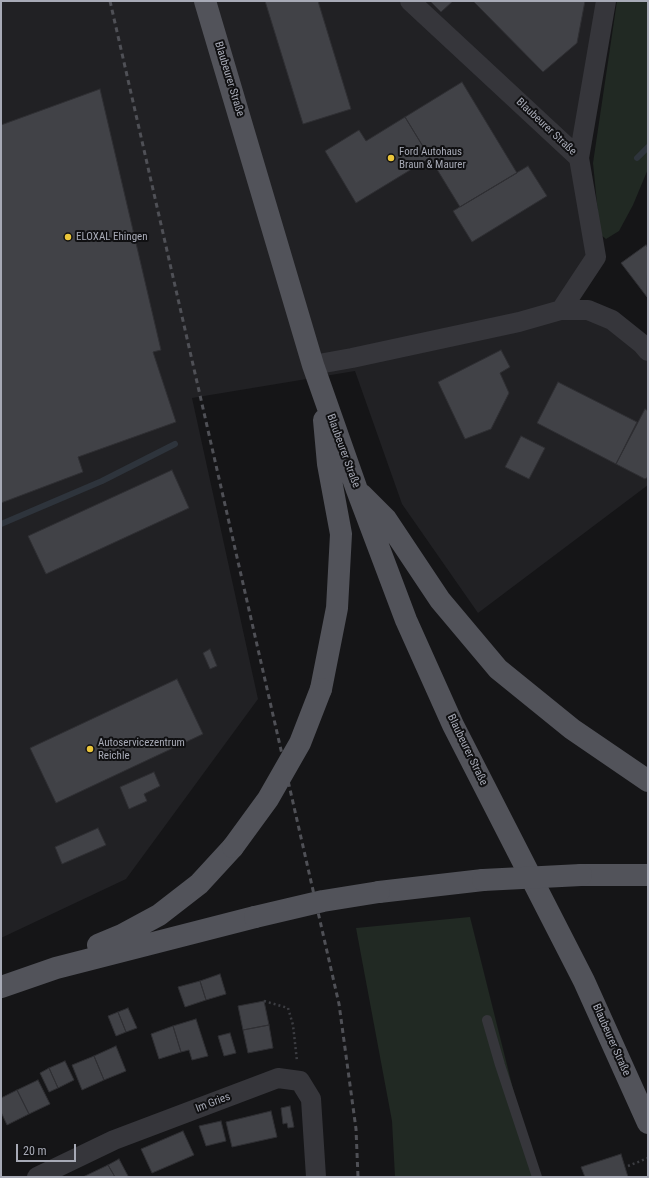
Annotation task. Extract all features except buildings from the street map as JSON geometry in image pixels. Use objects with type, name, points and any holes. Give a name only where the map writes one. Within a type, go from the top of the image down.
[{"type":"main road","name":"Blaubeurer Straße","points":[[205,1],[313,365],[357,490],[406,620],[453,725],[584,981],[648,1123]]},
{"type":"main road","points":[[56,968],[65,957],[122,935],[159,915],[198,884],[233,847],[268,799],[300,743],[321,689],[337,608],[340,534],[328,464],[322,391]]},
{"type":"main road","points":[[357,490],[386,518],[440,600],[498,669],[572,729],[648,782]]},
{"type":"main road","points":[[1,987],[56,968],[323,901],[379,892],[483,880],[581,875],[648,875]]},
{"type":"street","name":"Blaubeurer Straße","points":[[410,1],[579,158],[596,257],[561,310]]},
{"type":"street","points":[[579,158],[606,1]]},
{"type":"street","points":[[313,365],[519,322],[561,310],[588,310],[612,320],[646,344]]},
{"type":"street","name":"Im Gries","points":[[37,1177],[114,1140],[278,1078],[300,1081]]},
{"type":"street","points":[[300,1081],[311,1099],[316,1177]]},
{"type":"lane","points":[[487,1020],[500,1065],[537,1177]]},
{"type":"path","points":[[264,1001],[288,1008],[293,1025],[300,1081]]},
{"type":"path","points":[[628,1166],[648,1158]]},
{"type":"shaded area","points":[[1,1],[606,1],[579,158],[596,257],[561,310],[588,310],[648,351],[648,485],[478,613],[402,504],[355,371],[192,398],[258,699],[126,879],[1,938]]},
{"type":"shaded area","points":[[617,1],[648,1],[648,169],[633,205],[619,231],[606,239],[600,234],[593,163]]},
{"type":"shaded area","points":[[470,917],[523,1129],[540,1177],[395,1177],[392,1121],[356,928]]},
{"type":"waterway","points":[[637,158],[648,147]]},
{"type":"waterway","points":[[1,524],[102,481],[175,444]]},
{"type":"railway","points":[[110,1],[339,1004],[356,1129],[358,1177]]},
{"type":"place","name":"Ford Autohaus Braun & Maurer","points":[[391,158]]},
{"type":"place","name":"ELOXAL Ehingen","points":[[68,237]]},
{"type":"place","name":"Autoservicezentrum Reichle","points":[[90,749]]}]
